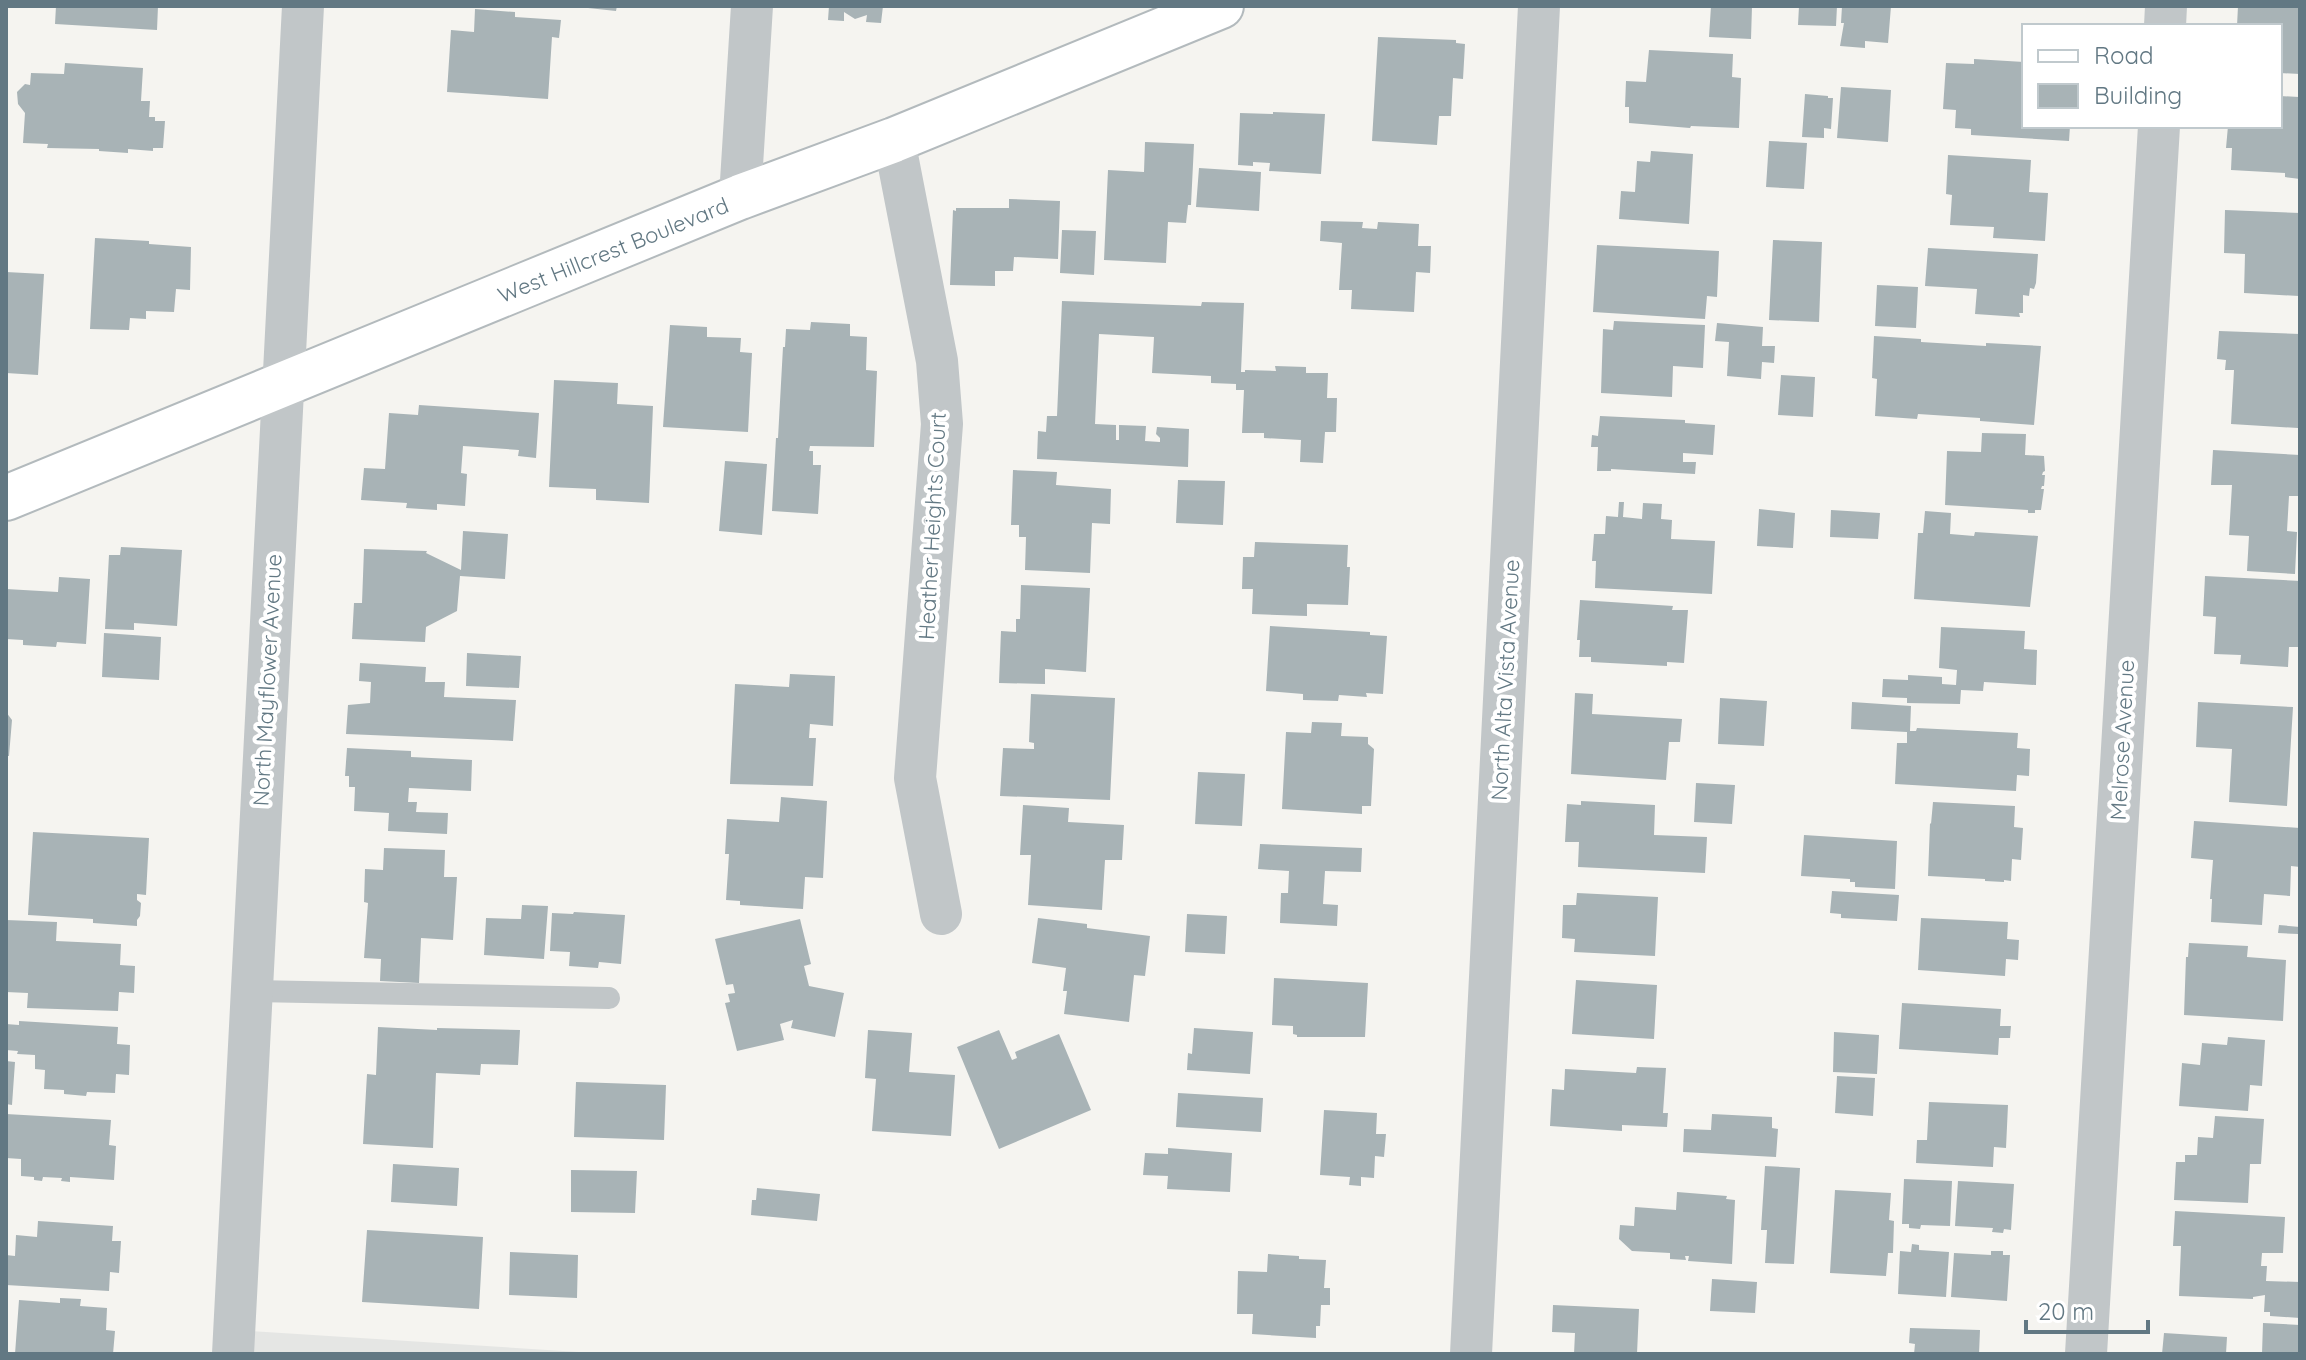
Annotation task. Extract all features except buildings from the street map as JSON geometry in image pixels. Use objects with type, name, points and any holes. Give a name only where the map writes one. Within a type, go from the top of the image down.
[{"type":"street","name":"North Mayflower Avenue","points":[[233,1354],[303,6]]},
{"type":"street","points":[[740,197],[752,6]]},
{"type":"street","name":"West Hillcrest Boulevard","points":[[6,498],[740,197],[894,140],[1221,6]]},
{"type":"street","name":"North Alta Vista Avenue","points":[[1471,1354],[1539,6]]},
{"type":"street","name":"Melrose Avenue","points":[[2086,1354],[2159,128]]},
{"type":"street","name":"Heather Heights Court","points":[[894,140],[937,361],[942,424],[915,778],[941,914]]},
{"type":"lane","points":[[252,991],[609,998]]},
{"type":"shaded area","points":[[234,1330],[610,1354],[233,1354]]}]
